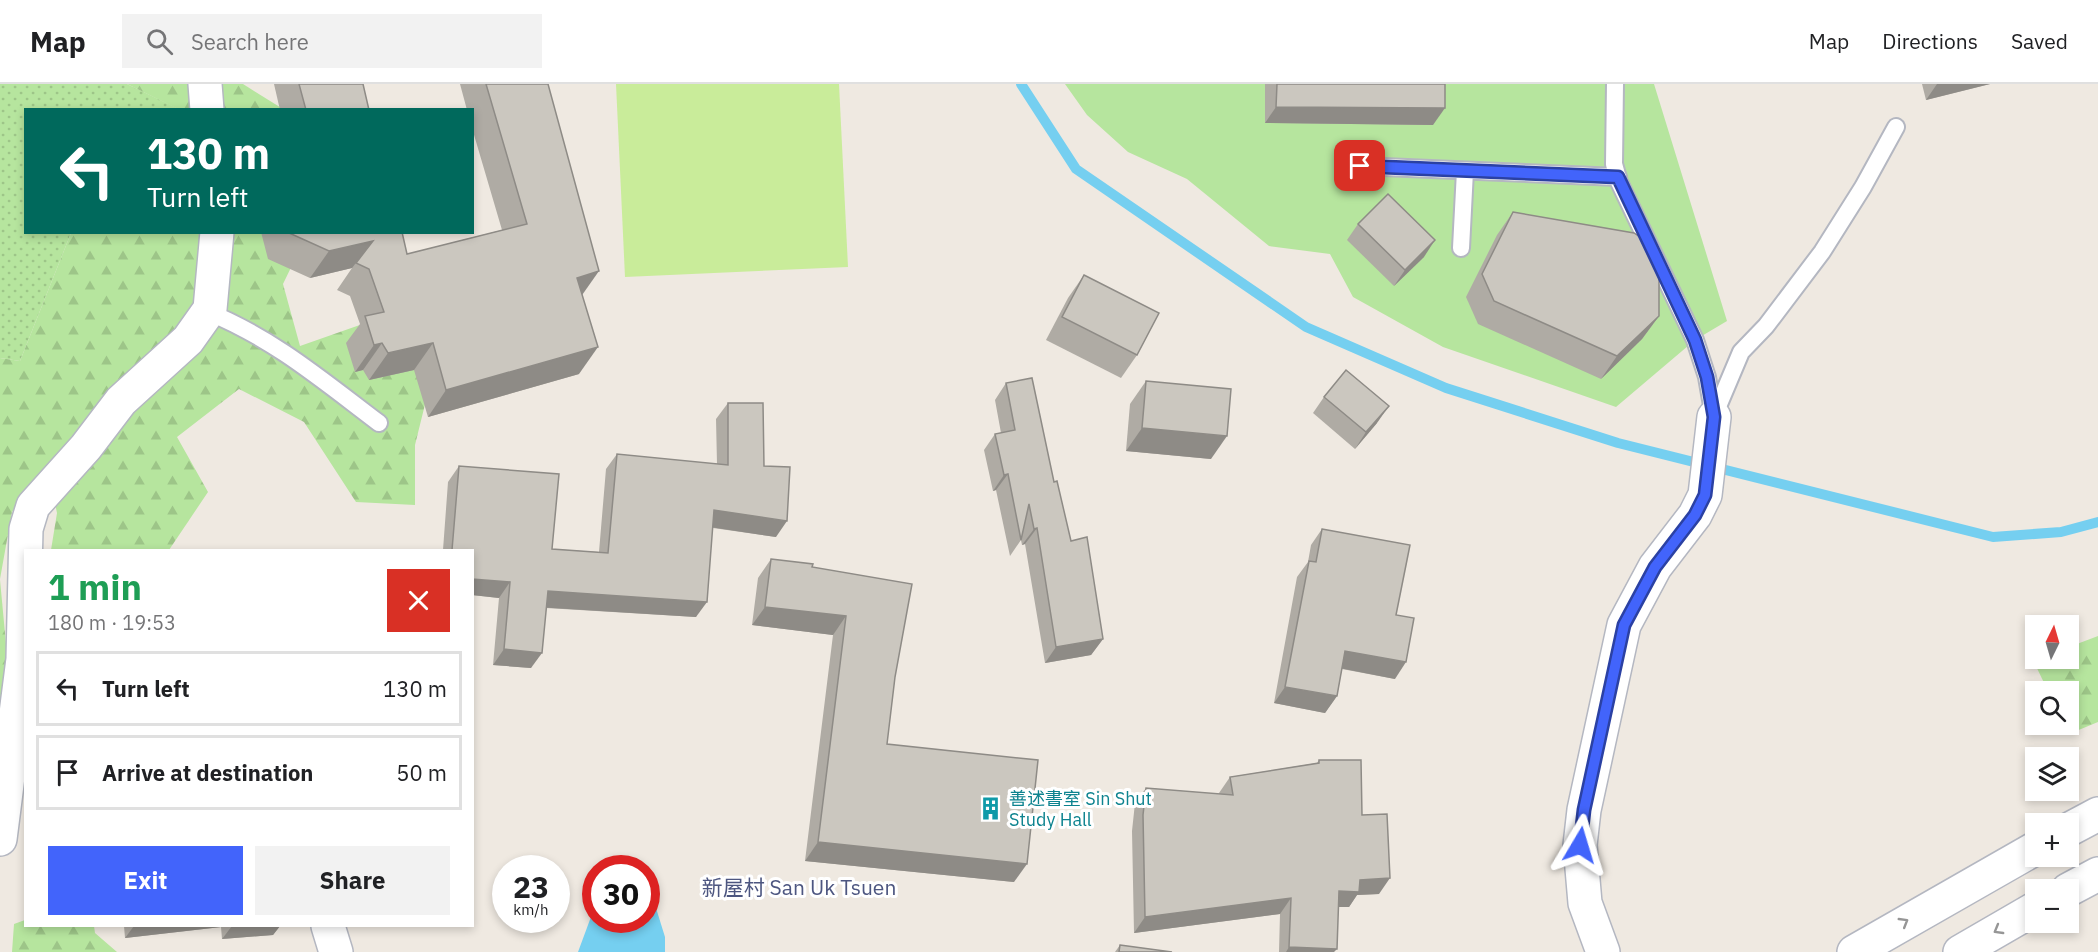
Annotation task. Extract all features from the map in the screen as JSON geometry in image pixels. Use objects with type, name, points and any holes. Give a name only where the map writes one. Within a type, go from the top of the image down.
[{"type":"street","points":[[205,84],[207,108]]},
{"type":"street","points":[[26,549],[26,529],[33,506],[86,447],[121,400],[188,340],[208,312],[218,234]]},
{"type":"street","points":[[1604,952],[1585,903],[1580,845],[1584,810],[1624,625],[1655,567],[1678,540],[1705,495],[1714,417]]},
{"type":"street","points":[[0,839],[19,744],[24,616]]},
{"type":"street","points":[[2079,824],[2098,814]]},
{"type":"street","points":[[1854,952],[2025,854]]},
{"type":"street","points":[[2079,884],[2098,874]]},
{"type":"street","points":[[1960,952],[2025,914]]},
{"type":"street","points":[[328,927],[336,952]]},
{"type":"lane","points":[[1615,84],[1614,164],[1618,177],[1695,340],[1707,377],[1714,417]]},
{"type":"lane","points":[[1714,417],[1741,352],[1766,326],[1822,252],[1863,187],[1896,127]]},
{"type":"lane","points":[[1360,166],[1618,177]]},
{"type":"lane","points":[[1461,248],[1465,171]]},
{"type":"lane","points":[[208,312],[242,326],[272,343],[379,423]]},
{"type":"green space","points":[[0,84],[127,84],[177,108],[24,108],[24,234],[71,234],[20,361],[0,358]]},
{"type":"green space","points":[[127,84],[243,84],[281,108],[176,108]]},
{"type":"green space","points":[[616,84],[839,84],[848,267],[625,277]]},
{"type":"green space","points":[[1065,84],[1654,84],[1727,321],[1695,340],[1616,407],[1443,347],[1353,297],[1330,254],[1269,246],[1187,179],[1128,152],[1087,115]]},
{"type":"green space","points":[[71,234],[298,234],[299,251],[283,284],[300,346],[411,307],[431,380],[415,445],[415,505],[356,502],[304,422],[239,389],[177,437],[208,492],[170,549],[51,549],[57,513],[47,465],[12,512],[0,579],[0,358],[20,361]]},
{"type":"green space","points":[[0,580],[10,686],[0,751]]},
{"type":"green space","points":[[2098,636],[2098,722],[2079,730],[2079,681],[2043,681],[2037,669],[2079,669],[2079,643]]},
{"type":"green space","points":[[24,920],[24,927],[94,927],[95,933],[117,952],[12,952],[14,924]]},
{"type":"water","points":[[660,921],[665,937],[665,952],[578,952],[585,933],[660,933]]},
{"type":"building","points":[[299,84],[363,84],[369,108],[305,108]]},
{"type":"building","points":[[486,84],[548,84],[599,271],[577,278],[598,347],[446,390],[433,343],[388,353],[382,343],[374,345],[365,316],[384,312],[369,269],[356,263],[373,241],[329,251],[291,234],[402,234],[407,254],[527,224]]},
{"type":"building","points":[[1277,84],[1445,84],[1445,108],[1276,107]]},
{"type":"building","points":[[1388,194],[1435,240],[1405,270],[1358,224]]},
{"type":"building","points":[[1513,212],[1634,233],[1659,250],[1659,316],[1617,356],[1494,301],[1482,274]]},
{"type":"building","points":[[1084,275],[1159,313],[1137,355],[1062,317]]},
{"type":"building","points":[[1346,370],[1389,406],[1366,432],[1324,397]]},
{"type":"building","points":[[1032,378],[1054,482],[1057,481],[1071,541],[1087,537],[1103,639],[1056,647],[1037,528],[1034,529],[1029,504],[1021,540],[1008,474],[1004,475],[995,434],[1015,430],[1006,383]]},
{"type":"building","points":[[1146,381],[1231,389],[1227,436],[1142,428]]},
{"type":"building","points":[[728,403],[763,403],[764,466],[790,467],[787,521],[714,510],[707,602],[548,591],[542,653],[504,649],[510,582],[474,579],[474,549],[452,549],[459,466],[559,474],[552,549],[608,553],[617,454],[728,465]]},
{"type":"building","points":[[1322,529],[1410,545],[1396,615],[1414,618],[1406,662],[1345,651],[1337,696],[1285,687],[1309,561],[1316,562]]},
{"type":"building","points":[[771,559],[813,564],[812,567],[912,584],[895,677],[887,744],[1038,760],[1027,864],[818,842],[846,616],[765,607]]},
{"type":"building","points":[[1319,760],[1361,760],[1362,815],[1387,814],[1390,878],[1360,880],[1359,892],[1339,891],[1337,949],[1289,947],[1291,898],[1145,917],[1143,815],[1146,788],[1233,795],[1230,777],[1319,763]]},
{"type":"building","points":[[1120,945],[1172,952],[1119,952]]},
{"type":"waterway","points":[[1021,84],[1076,169],[1306,327],[1446,388],[1618,443],[1993,537],[2061,532],[2098,522]]},
{"type":"place","name":"善述書室 Sin Shut Study Hall","points":[[991,809]]},
{"type":"district","name":"新屋村 San Uk Tsuen","points":[[799,888]]},
{"type":"route","points":[[1360,166],[1618,177],[1695,340],[1707,377],[1714,417],[1705,495],[1695,515],[1655,567],[1638,594],[1624,625],[1584,810],[1580,845]]}]
